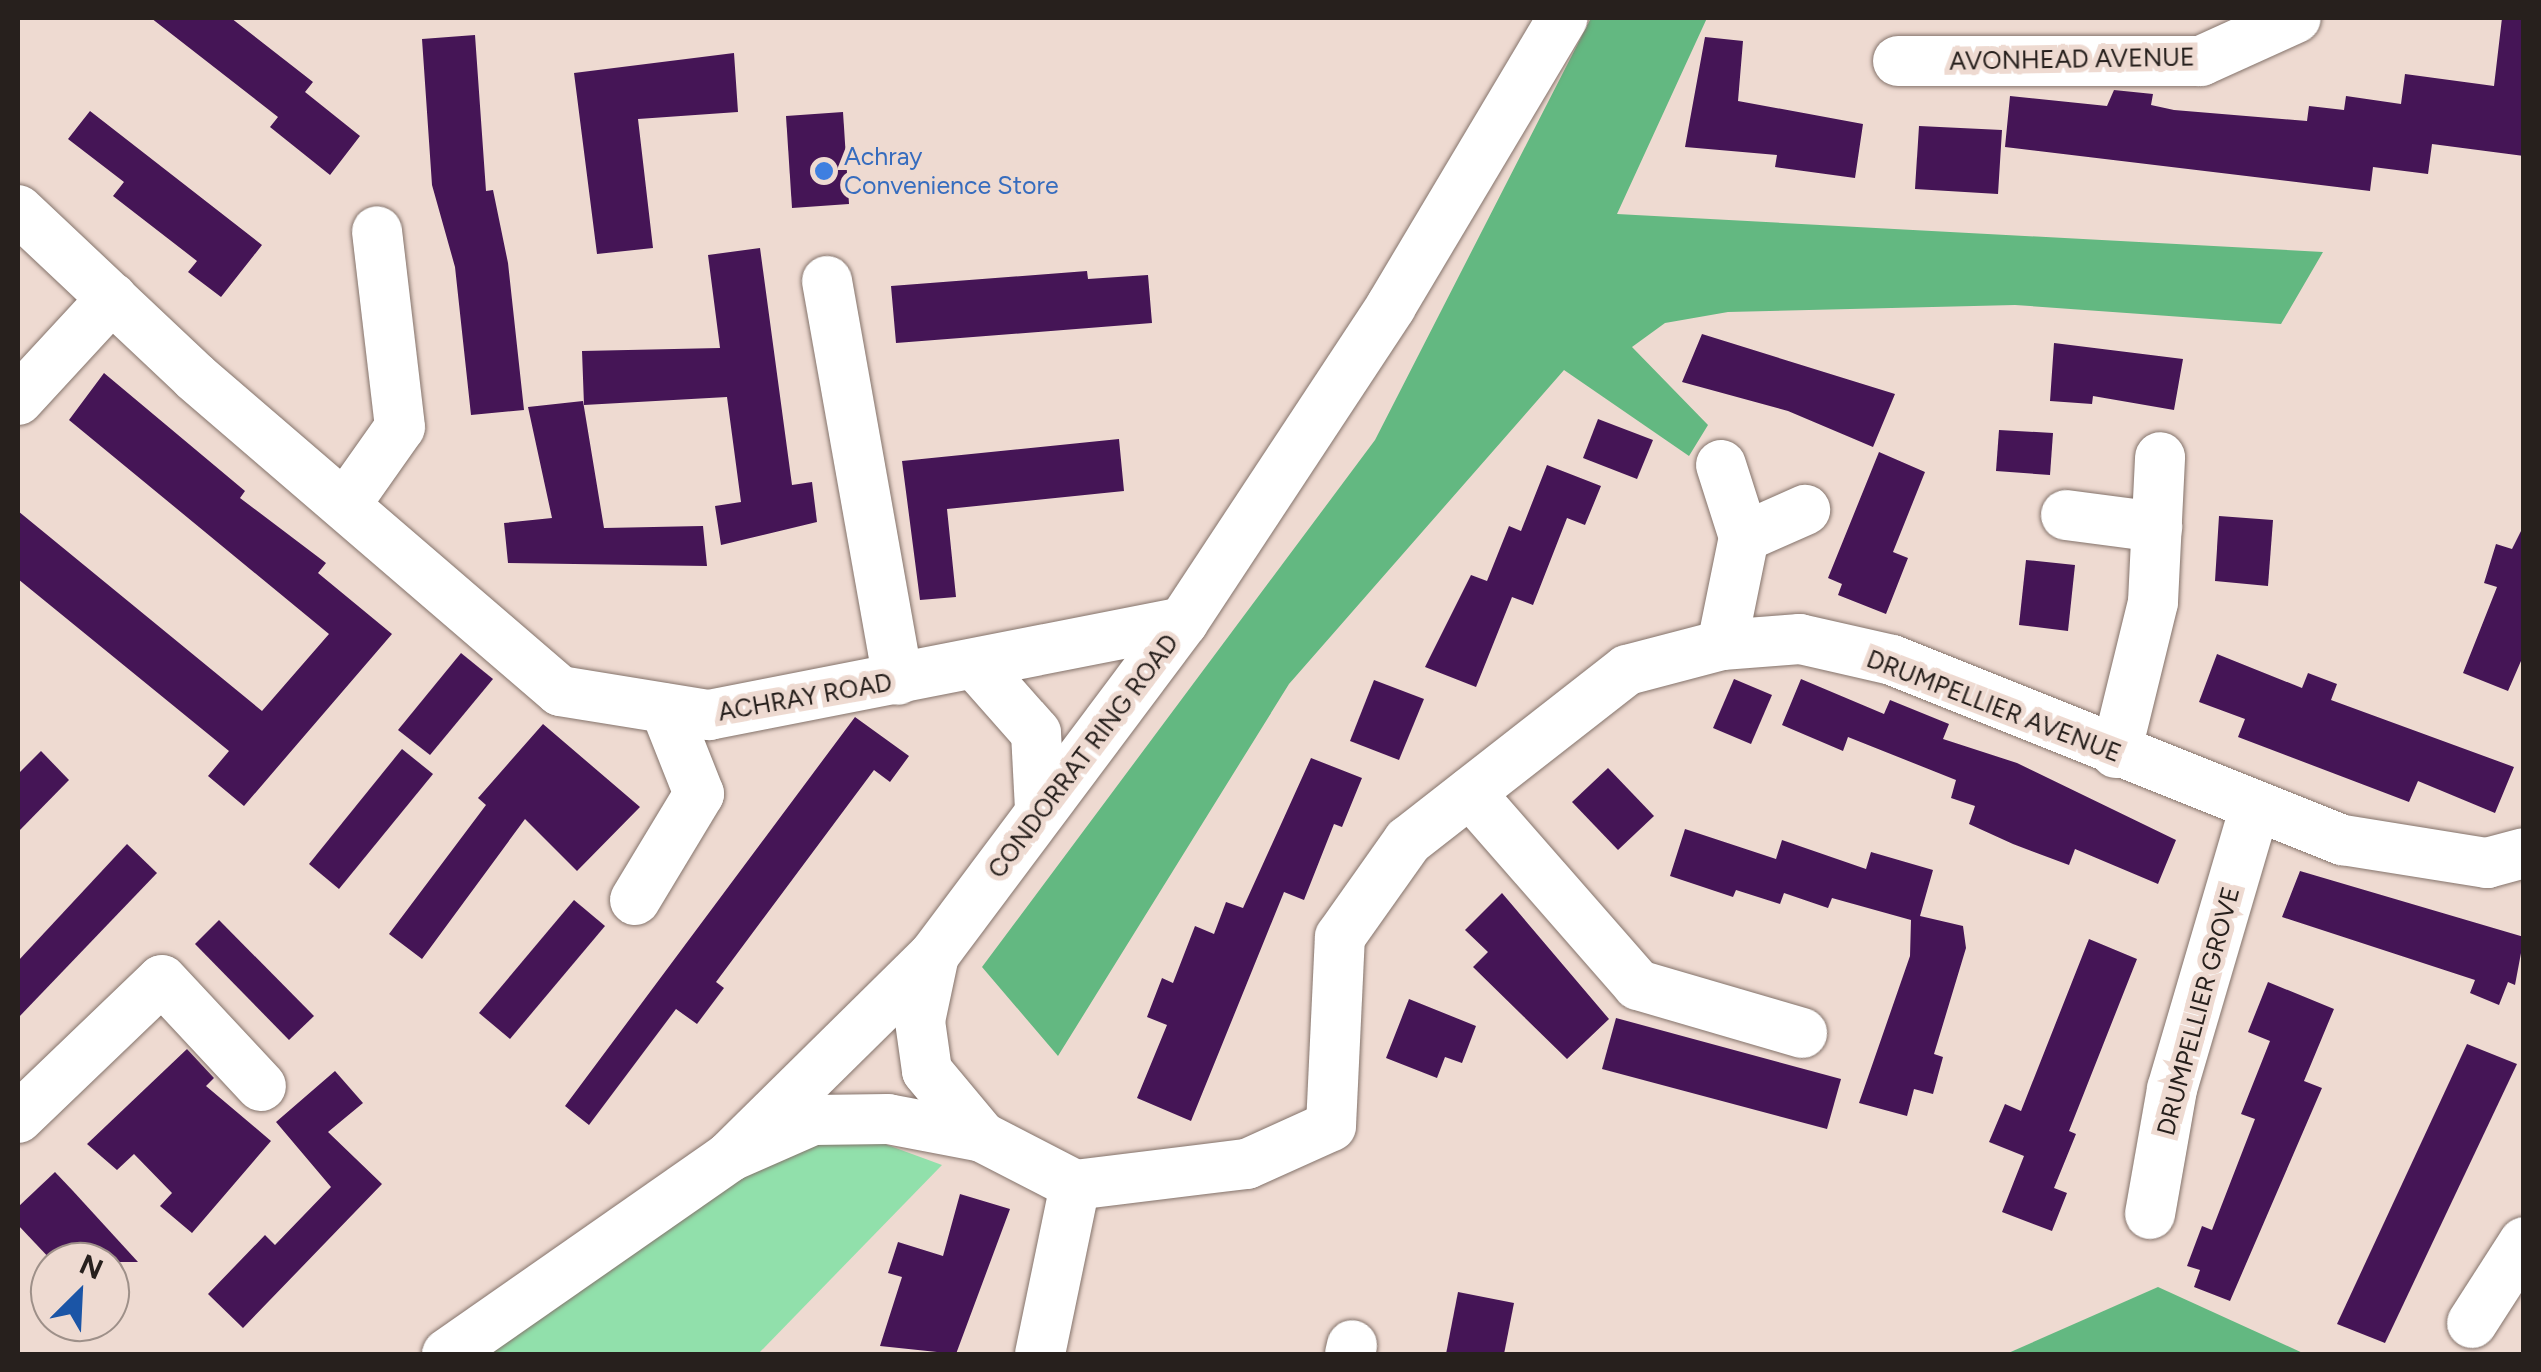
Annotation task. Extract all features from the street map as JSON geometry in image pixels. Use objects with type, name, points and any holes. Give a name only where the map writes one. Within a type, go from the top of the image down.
[{"type":"street","name":"CONDORRAT RING ROAD","points":[[447,1354],[729,1157],[934,955],[1184,622],[1391,306],[1563,18]]},
{"type":"street","name":"AVONHEAD AVENUE","points":[[1898,60],[2201,60],[2296,18]]},
{"type":"street","name":"ACHRAY ROAD","points":[[18,210],[345,506],[560,690],[709,715],[1184,622]]},
{"type":"street","points":[[345,506],[400,426],[377,232]]},
{"type":"street","points":[[827,281],[898,680]]},
{"type":"street","points":[[18,400],[112,298]]},
{"type":"street","points":[[2116,753],[2154,602],[2160,457]]},
{"type":"street","points":[[1721,465],[1744,538],[1722,645]]},
{"type":"street","points":[[1744,538],[1805,510]]},
{"type":"street","points":[[2066,514],[2157,527]]},
{"type":"street","name":"DRUMPELLIER AVENUE","points":[[1075,1184],[1247,1164],[1331,1126],[1340,936],[1408,841],[1627,670],[1722,645],[1800,639],[1892,660],[2254,810],[2343,840],[2487,863],[2524,853]]},
{"type":"street","points":[[975,664],[1036,733],[1040,810]]},
{"type":"street","points":[[635,900],[699,794],[665,708]]},
{"type":"street","points":[[1470,792],[1638,986],[1802,1033]]},
{"type":"street","name":"DRUMPELLIER GROVE","points":[[2150,1214],[2172,1089],[2254,810]]},
{"type":"street","points":[[934,955],[920,1021],[927,1071],[982,1137]]},
{"type":"street","points":[[18,1118],[162,980],[261,1086]]},
{"type":"street","points":[[729,1157],[813,1120],[888,1119],[982,1137],[1075,1184],[1040,1354]]},
{"type":"street","points":[[2472,1323],[2524,1242]]},
{"type":"green space","points":[[1591,18],[1707,18],[1617,214],[2323,252],[2281,324],[2015,305],[1728,312],[1665,323],[1632,347],[1708,425],[1689,456],[1564,370],[1289,684],[1058,1056],[982,967],[1375,440]]},
{"type":"green space","points":[[814,1118],[942,1165],[758,1354],[486,1354]]},
{"type":"green space","points":[[2158,1287],[2305,1354],[2006,1354]]},
{"type":"building","points":[[151,18],[231,18],[313,82],[305,92],[360,136],[330,175],[270,127],[278,117]]},
{"type":"building","points":[[2502,18],[2524,18],[2524,156],[2432,144],[2428,174],[2373,167],[2370,191],[2005,147],[2010,96],[2107,106],[2114,90],[2153,94],[2151,105],[2174,110],[2307,121],[2309,106],[2344,110],[2346,96],[2401,104],[2405,74],[2494,86]]},
{"type":"building","points":[[475,35],[486,191],[493,190],[508,263],[524,410],[471,415],[455,267],[432,185],[422,39]]},
{"type":"building","points":[[1705,37],[1743,41],[1738,101],[1863,124],[1855,178],[1775,167],[1777,155],[1685,147]]},
{"type":"building","points":[[734,53],[738,112],[638,119],[653,248],[597,254],[574,73]]},
{"type":"building","points":[[90,111],[262,245],[221,297],[188,272],[197,261],[113,196],[124,182],[68,139]]},
{"type":"building","points":[[843,112],[849,204],[792,208],[786,116]]},
{"type":"building","points":[[1919,126],[2002,130],[1998,194],[1915,189]]},
{"type":"building","points":[[760,248],[792,485],[812,482],[817,522],[721,545],[715,506],[741,502],[727,397],[584,405],[582,351],[720,348],[708,255]]},
{"type":"building","points":[[1087,271],[1088,279],[1148,275],[1152,323],[896,343],[891,286]]},
{"type":"building","points":[[1702,334],[1895,394],[1873,447],[1788,411],[1682,382]]},
{"type":"building","points":[[2054,343],[2183,359],[2174,410],[2093,396],[2092,404],[2050,401]]},
{"type":"building","points":[[104,373],[245,491],[240,498],[326,563],[318,573],[392,634],[244,806],[208,776],[229,751],[18,579],[18,511],[262,711],[329,634],[69,420]]},
{"type":"building","points":[[583,401],[604,528],[703,526],[707,566],[508,563],[504,523],[552,518],[528,407]]},
{"type":"building","points":[[1598,419],[1653,440],[1637,479],[1583,458]]},
{"type":"building","points":[[1999,430],[2053,433],[2050,475],[1996,471]]},
{"type":"building","points":[[1119,439],[1124,491],[947,509],[956,597],[920,600],[902,461]]},
{"type":"building","points":[[1879,452],[1925,472],[1893,552],[1908,558],[1886,614],[1838,595],[1842,584],[1828,578]]},
{"type":"building","points":[[1547,465],[1601,486],[1585,525],[1567,518],[1533,605],[1512,597],[1476,687],[1425,667],[1471,575],[1487,581],[1509,526],[1521,531]]},
{"type":"building","points":[[2219,516],[2273,520],[2268,586],[2215,581]]},
{"type":"building","points":[[2524,525],[2524,654],[2508,691],[2463,673],[2497,587],[2484,583],[2496,544],[2512,549]]},
{"type":"building","points":[[2026,560],[2075,565],[2068,631],[2019,625]]},
{"type":"building","points":[[461,653],[493,679],[430,755],[398,730]]},
{"type":"building","points":[[2217,654],[2302,688],[2308,673],[2337,684],[2331,700],[2514,767],[2495,813],[2418,781],[2409,802],[2238,737],[2245,719],[2199,702]]},
{"type":"building","points":[[1734,679],[1772,695],[1751,744],[1713,728]]},
{"type":"building","points":[[1801,679],[1884,714],[1890,700],[1949,724],[1943,739],[2017,763],[2176,840],[2158,884],[2075,849],[2069,865],[2013,844],[1969,824],[1975,806],[1951,798],[1956,780],[1848,737],[1843,751],[1782,725]]},
{"type":"building","points":[[1374,680],[1424,699],[1399,760],[1350,741]]},
{"type":"building","points":[[855,717],[909,756],[890,782],[874,770],[716,982],[724,988],[697,1024],[676,1009],[589,1125],[565,1106]]},
{"type":"building","points":[[543,724],[640,807],[577,871],[525,819],[422,959],[389,934],[486,805],[478,798]]},
{"type":"building","points":[[402,749],[433,774],[339,889],[309,864]]},
{"type":"building","points":[[41,751],[69,780],[18,832],[18,774]]},
{"type":"building","points":[[1311,758],[1362,778],[1342,827],[1334,824],[1304,900],[1284,892],[1191,1121],[1137,1098],[1167,1025],[1147,1017],[1162,978],[1173,983],[1195,926],[1214,934],[1226,902],[1243,908]]},
{"type":"building","points":[[1608,768],[1654,816],[1618,850],[1572,802]]},
{"type":"building","points":[[1685,829],[1776,859],[1782,840],[1866,869],[1871,852],[1933,870],[1920,916],[1963,926],[1966,948],[1934,1054],[1943,1057],[1933,1094],[1914,1089],[1907,1116],[1859,1103],[1910,956],[1911,920],[1832,898],[1828,908],[1784,893],[1780,904],[1736,890],[1733,897],[1670,876]]},
{"type":"building","points":[[127,844],[157,873],[18,1018],[18,961]]},
{"type":"building","points":[[2300,871],[2524,937],[2515,985],[2508,982],[2499,1005],[2470,993],[2475,980],[2282,917]]},
{"type":"building","points":[[1502,893],[1609,1019],[1567,1059],[1473,967],[1488,952],[1465,930]]},
{"type":"building","points":[[574,900],[605,926],[510,1039],[479,1013]]},
{"type":"building","points":[[219,920],[314,1016],[289,1040],[195,944]]},
{"type":"building","points":[[2089,939],[2137,959],[2069,1131],[2076,1134],[2054,1188],[2067,1193],[2052,1231],[2002,1212],[2024,1156],[1989,1142],[2005,1104],[2021,1111]]},
{"type":"building","points":[[2268,982],[2334,1009],[2304,1081],[2322,1088],[2230,1301],[2194,1287],[2200,1270],[2187,1266],[2202,1226],[2212,1230],[2255,1119],[2241,1114],[2270,1041],[2248,1032]]},
{"type":"building","points":[[1409,999],[1476,1026],[1462,1063],[1445,1057],[1437,1078],[1386,1058]]},
{"type":"building","points":[[1616,1018],[1841,1079],[1827,1129],[1602,1069]]},
{"type":"building","points":[[2467,1044],[2517,1064],[2385,1343],[2337,1324]]},
{"type":"building","points":[[187,1049],[214,1078],[206,1086],[271,1141],[192,1233],[160,1206],[172,1193],[134,1154],[117,1170],[87,1144]]},
{"type":"building","points":[[335,1071],[363,1103],[328,1132],[382,1184],[243,1328],[208,1294],[265,1235],[275,1245],[331,1187],[276,1122]]},
{"type":"building","points":[[55,1172],[120,1242],[34,1242],[18,1225],[18,1207]]},
{"type":"building","points":[[960,1194],[1010,1209],[956,1354],[880,1346],[902,1277],[888,1273],[898,1242],[943,1256]]},
{"type":"building","points":[[1458,1292],[1514,1303],[1504,1354],[1446,1354]]},
{"type":"place","name":"Achray Convenience Store","points":[[824,171]]}]
